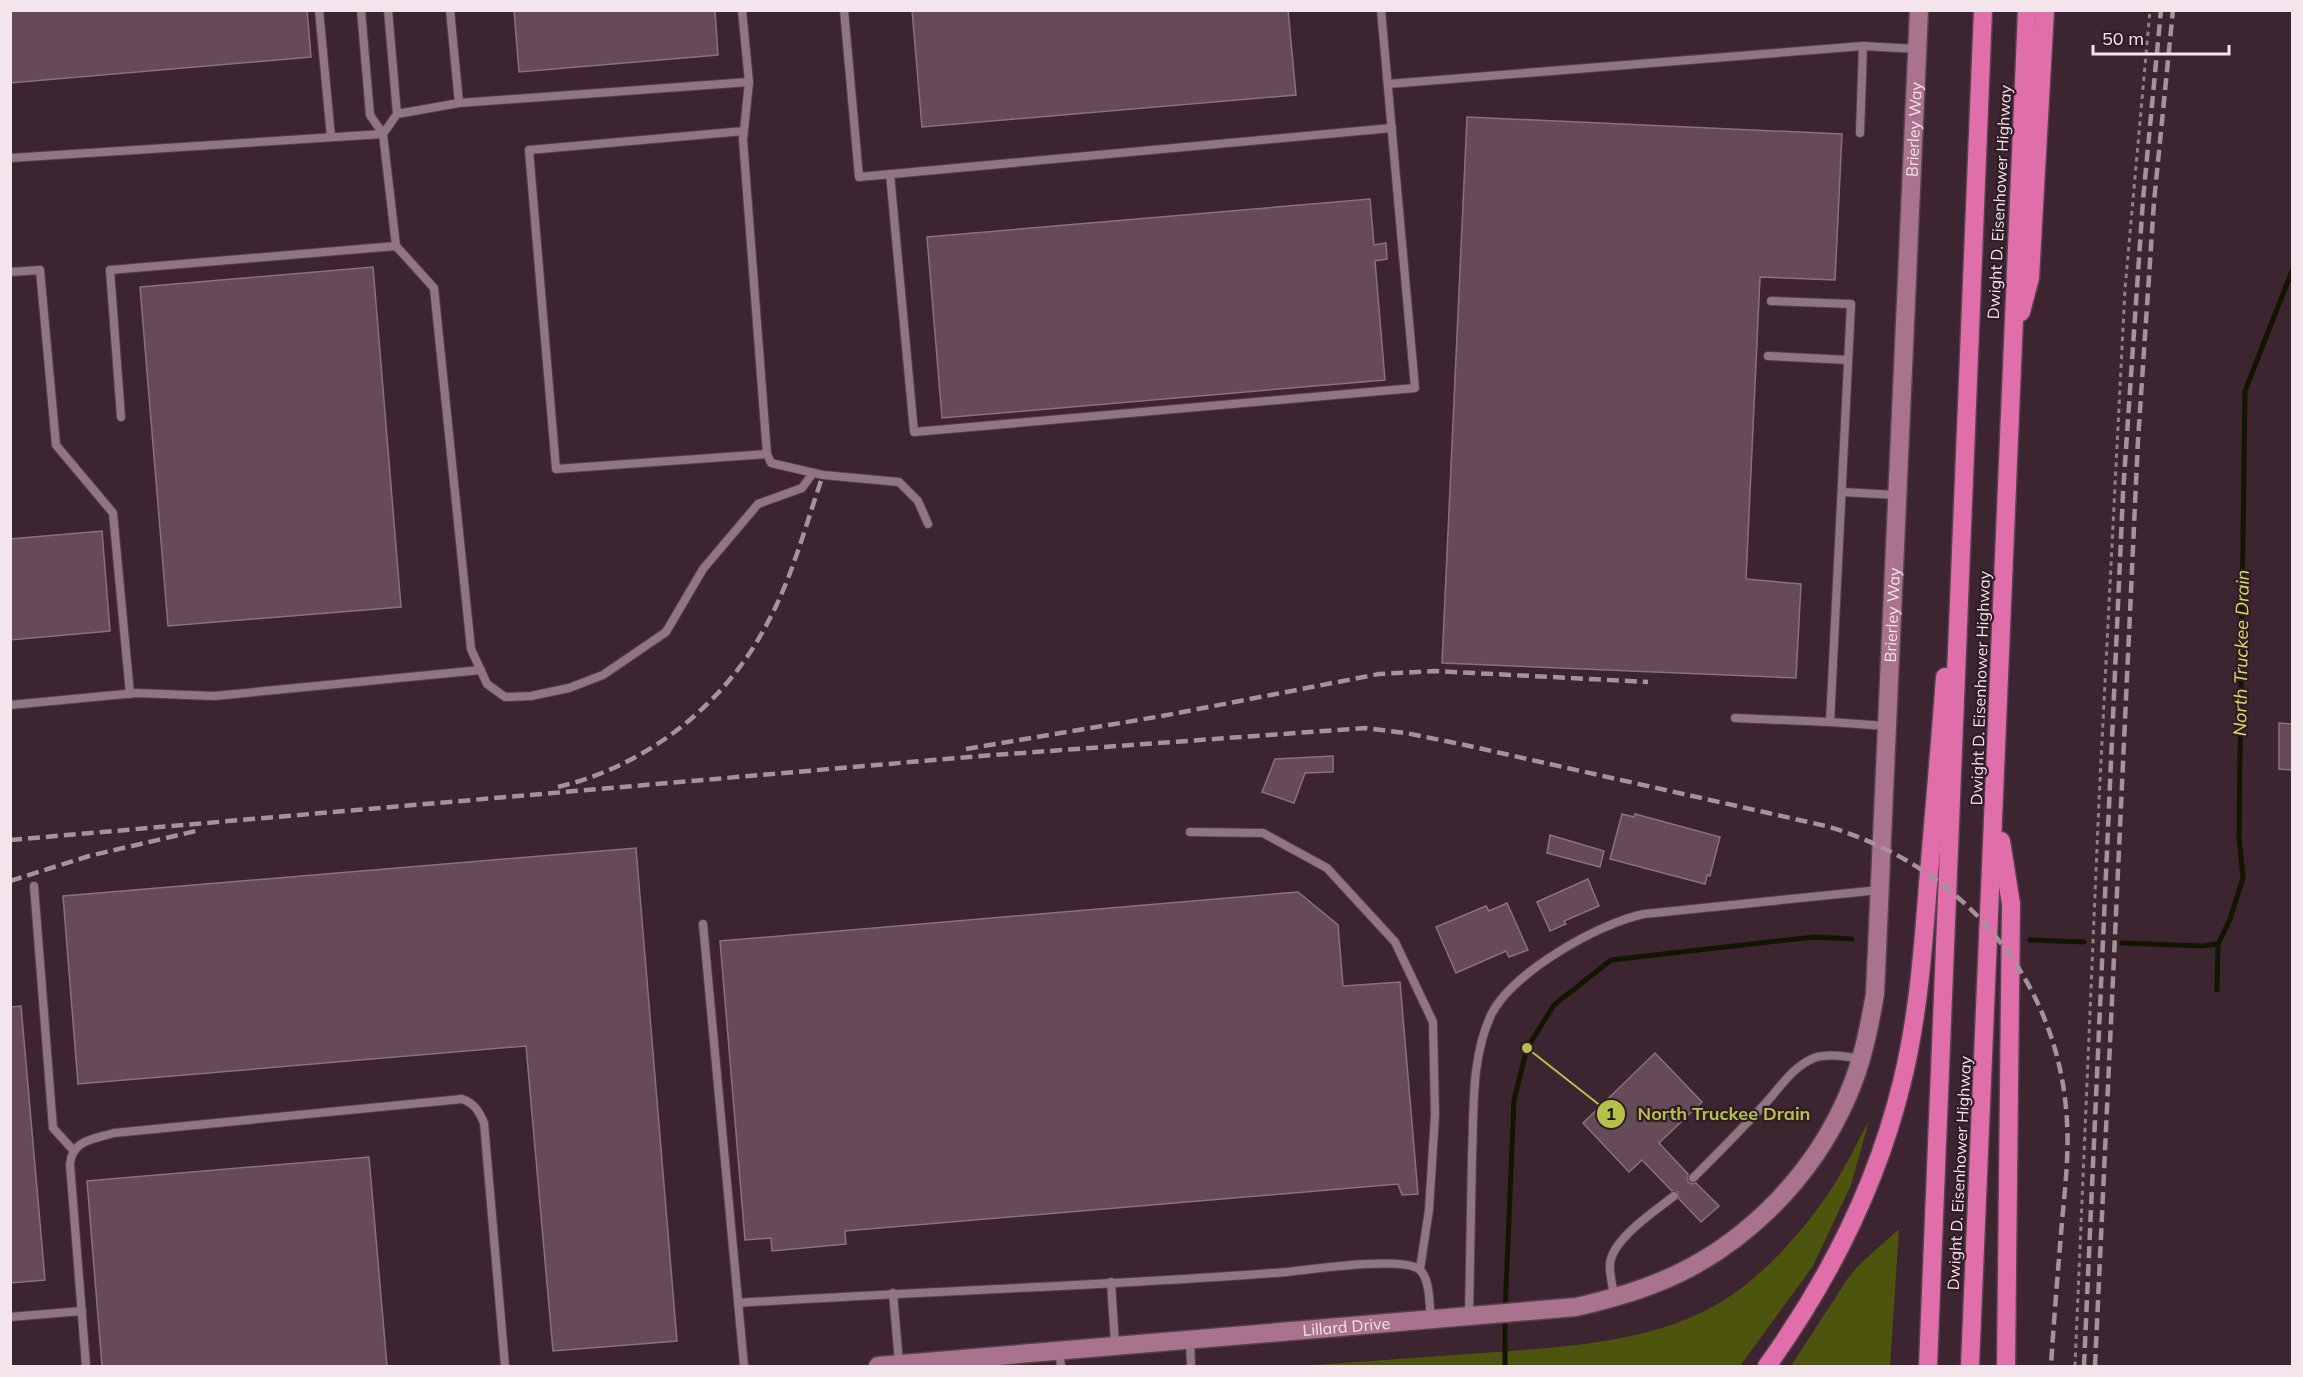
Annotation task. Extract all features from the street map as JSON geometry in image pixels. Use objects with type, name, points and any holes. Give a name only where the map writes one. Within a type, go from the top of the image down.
[{"type":"highway","name":"Dwight D. Eisenhower Highway","points":[[1928,1366],[1983,10]]},
{"type":"highway","name":"Dwight D. Eisenhower Highway","points":[[1970,1366],[2027,10]]},
{"type":"highway","points":[[2011,352],[2030,279],[2045,10]]},
{"type":"highway","points":[[1767,1366],[1822,1282],[1850,1228],[1882,1149],[1902,1082],[1914,1027],[1922,967],[1950,622],[1963,535]]},
{"type":"highway","points":[[1995,803],[2011,904],[2006,1366]]},
{"type":"street","name":"Brierley Way","points":[[1782,1196],[1827,1136],[1848,1095],[1861,1058],[1875,994],[1918,10]]},
{"type":"street","name":"Lillard Drive","points":[[878,1366],[1060,1359],[1115,1346],[1575,1307],[1614,1298],[1656,1284],[1695,1265],[1732,1241],[1782,1196]]},
{"type":"lane","points":[[319,10],[331,137]]},
{"type":"lane","points":[[361,10],[370,115],[382,134],[396,246],[434,288],[471,649],[488,684],[505,697],[531,696],[569,688],[603,675],[666,632],[703,569],[758,504],[802,488],[813,473]]},
{"type":"lane","points":[[10,158],[382,134],[397,114],[388,10]]},
{"type":"lane","points":[[450,10],[459,103]]},
{"type":"lane","points":[[742,10],[748,82],[742,140],[767,454],[771,463],[813,473],[898,482],[918,501],[928,524]]},
{"type":"lane","points":[[844,10],[859,177],[1392,128]]},
{"type":"lane","points":[[890,174],[914,432],[1415,388],[1381,10]]},
{"type":"lane","points":[[1388,84],[1863,46],[1917,50]]},
{"type":"lane","points":[[1860,133],[1863,46]]},
{"type":"lane","points":[[397,114],[459,103],[748,82]]},
{"type":"lane","points":[[744,131],[529,150],[556,469],[767,454]]},
{"type":"lane","points":[[122,417],[110,270],[396,246]]},
{"type":"lane","points":[[10,272],[40,270],[56,445],[113,513],[130,694]]},
{"type":"lane","points":[[1771,301],[1851,304],[1830,722]]},
{"type":"lane","points":[[1768,356],[1848,360]]},
{"type":"lane","points":[[1842,492],[1898,495]]},
{"type":"lane","points":[[10,705],[130,694],[214,696],[481,670]]},
{"type":"lane","points":[[1734,718],[1888,726]]},
{"type":"lane","points":[[1190,832],[1263,833],[1327,868],[1395,942],[1432,1022],[1435,1114],[1429,1210],[1420,1269],[1425,1278],[1431,1319]]},
{"type":"lane","points":[[34,886],[53,1128],[74,1151]]},
{"type":"lane","points":[[1477,1315],[1474,1104],[1483,1038],[1491,1014],[1502,997],[1519,981],[1553,956],[1590,933],[1626,918],[1714,906],[1881,890]]},
{"type":"lane","points":[[703,924],[744,1366]]},
{"type":"lane","points":[[1693,1178],[1766,1103],[1786,1079],[1803,1064],[1815,1058],[1830,1055],[1861,1058]]},
{"type":"lane","points":[[86,1366],[70,1164],[71,1155],[76,1147],[114,1133],[462,1099],[469,1101],[479,1111],[484,1123],[505,1366]]},
{"type":"lane","points":[[1614,1298],[1609,1264],[1618,1245],[1628,1233],[1674,1197]]},
{"type":"lane","points":[[738,1303],[1383,1264],[1407,1264],[1420,1269]]},
{"type":"lane","points":[[1111,1282],[1115,1346]]},
{"type":"lane","points":[[894,1293],[899,1365]]},
{"type":"lane","points":[[10,1317],[82,1311]]},
{"type":"lane","points":[[1190,1340],[1191,1366]]},
{"type":"path","points":[[2075,1366],[2098,801],[2124,301],[2150,10]]},
{"type":"green space","points":[[1869,1121],[1851,1185],[1813,1266],[1740,1366],[1300,1366],[1582,1344],[1648,1332],[1680,1322],[1710,1308],[1739,1290],[1763,1270],[1786,1246],[1832,1188]]},
{"type":"green space","points":[[1899,1229],[1890,1366],[1791,1366],[1848,1278],[1861,1263]]},
{"type":"building","points":[[10,10],[307,10],[311,57],[10,83]]},
{"type":"building","points":[[514,10],[715,10],[718,55],[519,72]]},
{"type":"building","points":[[912,10],[1288,10],[1296,95],[922,127]]},
{"type":"building","points":[[1467,117],[1842,134],[1835,280],[1760,277],[1746,579],[1801,584],[1796,678],[1442,663]]},
{"type":"building","points":[[1370,199],[1374,245],[1386,243],[1387,259],[1375,261],[1385,380],[942,418],[927,237]]},
{"type":"building","points":[[373,267],[401,607],[168,626],[140,287]]},
{"type":"building","points":[[102,531],[110,631],[10,640],[10,539]]},
{"type":"building","points":[[2279,723],[2292,724],[2292,770],[2279,769]]},
{"type":"building","points":[[1333,756],[1333,772],[1305,773],[1294,803],[1262,792],[1275,759]]},
{"type":"building","points":[[1622,814],[1634,817],[1635,814],[1720,837],[1710,876],[1707,875],[1705,884],[1610,859]]},
{"type":"building","points":[[1550,835],[1604,851],[1600,867],[1547,853]]},
{"type":"building","points":[[636,848],[677,1341],[553,1351],[526,1046],[78,1084],[63,896]]},
{"type":"building","points":[[1588,879],[1599,906],[1564,921],[1566,924],[1550,931],[1537,902]]},
{"type":"building","points":[[1298,892],[1338,925],[1343,986],[1400,982],[1418,1194],[1402,1195],[1398,1184],[845,1231],[846,1244],[772,1251],[771,1238],[745,1240],[720,941]]},
{"type":"building","points":[[1507,903],[1528,950],[1509,957],[1506,951],[1456,973],[1436,927],[1486,906],[1489,911]]},
{"type":"building","points":[[21,1006],[45,1280],[10,1283],[10,1007]]},
{"type":"building","points":[[1655,1053],[1702,1102],[1659,1143],[1688,1174],[1688,1182],[1696,1183],[1719,1206],[1701,1222],[1679,1199],[1678,1192],[1672,1191],[1642,1160],[1629,1172],[1583,1123]]},
{"type":"building","points":[[369,1157],[387,1366],[102,1366],[87,1181]]},
{"type":"waterway","name":"North Truckee Drain","points":[[2217,990],[2218,944],[2230,919],[2243,878],[2239,836],[2245,391],[2292,271]]},
{"type":"waterway","name":"North Truckee Drain","points":[[1505,1366],[1514,1100],[1527,1048],[1554,1005],[1611,960],[1814,937],[1852,939]]},
{"type":"waterway","name":"North Truckee Drain","points":[[2030,940],[2084,942]]},
{"type":"waterway","name":"North Truckee Drain","points":[[2122,943],[2202,946],[2218,944]]},
{"type":"railway","points":[[2084,1366],[2123,493],[2143,200],[2161,10]]},
{"type":"railway","points":[[2095,1366],[2138,440],[2154,202],[2173,10]]},
{"type":"railway","points":[[558,787],[591,777],[654,746],[708,704],[731,678],[752,650],[778,603],[823,475]]},
{"type":"railway","points":[[966,749],[1162,716],[1379,674],[1435,671],[1648,682]]},
{"type":"railway","points":[[10,840],[980,756],[1365,728],[1406,733],[1465,745],[1826,826],[1875,844],[1920,869],[1960,899],[1994,935],[2023,976],[2045,1021],[2060,1070],[2067,1122],[2066,1172],[2051,1366]]},
{"type":"railway","points":[[10,881],[89,856],[196,831]]},
{"type":"place","name":"North Truckee Drain","points":[[1527,1048]]}]
